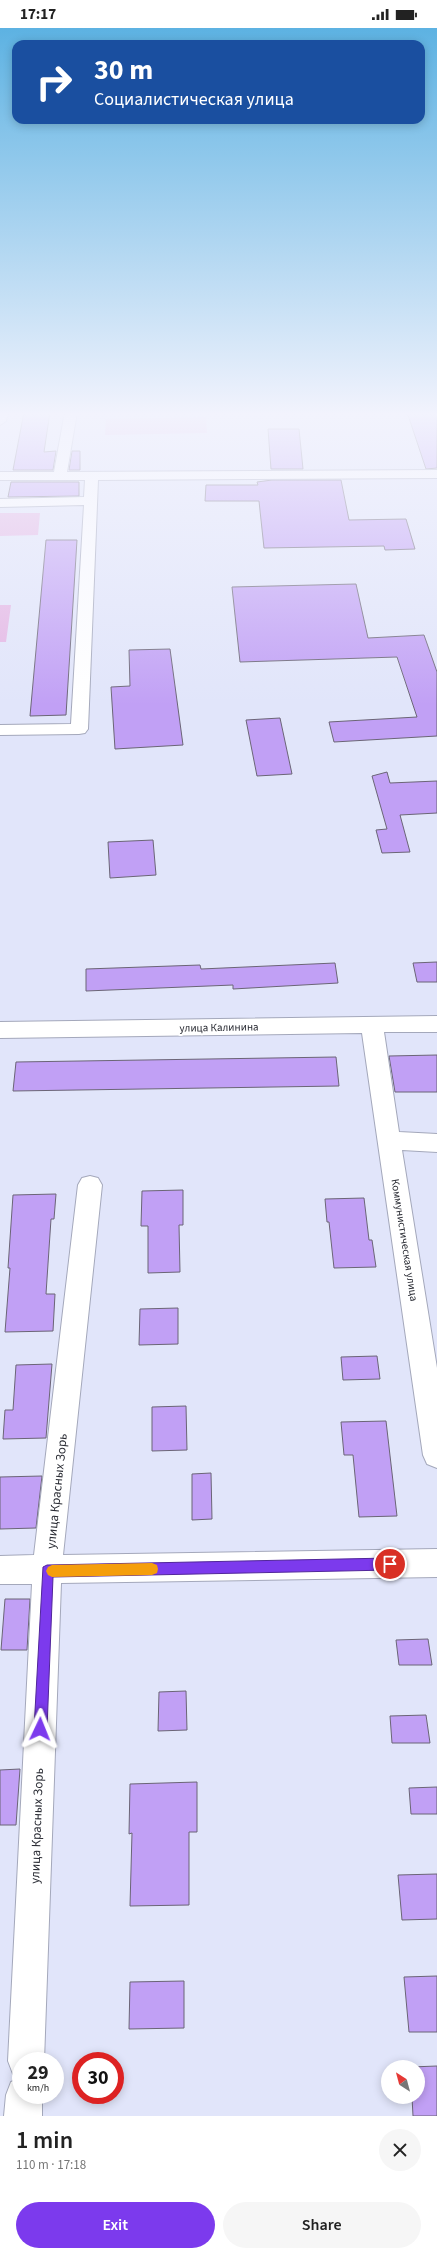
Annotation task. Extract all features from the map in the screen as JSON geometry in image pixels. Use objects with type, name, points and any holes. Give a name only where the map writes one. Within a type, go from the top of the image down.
[{"type":"street","points":[[0,730],[78,729],[91,509]]},
{"type":"street","name":"улица Калинина","points":[[0,1030],[437,1024]]},
{"type":"street","name":"Коммунистическая улица","points":[[372,1026],[437,1455]]},
{"type":"street","points":[[390,1140],[437,1143]]},
{"type":"street","name":"улица Красных Зорь","points":[[26,2052],[47,1571],[90,1185]]},
{"type":"street","points":[[0,1570],[47,1571],[437,1563]]},
{"type":"street","points":[[24,2104],[24,2116]]},
{"type":"shaded area","points":[[0,513],[40,513],[38,535],[0,536]]},
{"type":"shaded area","points":[[0,605],[11,605],[6,642],[0,642]]},
{"type":"building","points":[[260,509],[347,509],[349,520],[406,519],[415,549],[385,550],[384,546],[264,548]]},
{"type":"building","points":[[46,540],[77,540],[66,715],[30,716]]},
{"type":"building","points":[[356,584],[368,638],[424,635],[437,672],[437,736],[334,742],[329,722],[417,717],[397,657],[240,662],[232,587]]},
{"type":"building","points":[[170,649],[183,745],[115,749],[111,687],[130,686],[129,650]]},
{"type":"building","points":[[280,718],[292,774],[257,776],[246,720]]},
{"type":"building","points":[[387,772],[390,783],[437,781],[437,813],[400,815],[410,852],[382,853],[376,830],[387,829],[372,776]]},
{"type":"building","points":[[153,840],[156,875],[110,878],[108,842]]},
{"type":"building","points":[[437,962],[437,982],[417,982],[413,963]]},
{"type":"building","points":[[335,963],[338,983],[233,989],[233,985],[86,991],[86,969],[200,965],[201,969]]},
{"type":"building","points":[[437,1055],[437,1092],[395,1092],[389,1056]]},
{"type":"building","points":[[336,1057],[339,1086],[13,1091],[16,1062]]},
{"type":"building","points":[[183,1190],[183,1225],[179,1225],[180,1272],[148,1273],[148,1226],[141,1226],[142,1191]]},
{"type":"building","points":[[56,1194],[54,1219],[51,1219],[46,1294],[55,1294],[53,1331],[5,1332],[10,1268],[8,1268],[13,1195]]},
{"type":"building","points":[[364,1198],[369,1240],[372,1240],[376,1267],[334,1268],[325,1199]]},
{"type":"building","points":[[178,1308],[178,1344],[139,1345],[140,1309]]},
{"type":"building","points":[[377,1356],[380,1379],[343,1380],[341,1357]]},
{"type":"building","points":[[52,1364],[46,1438],[3,1439],[5,1410],[13,1410],[16,1365]]},
{"type":"building","points":[[186,1406],[187,1450],[152,1451],[152,1407]]},
{"type":"building","points":[[386,1421],[397,1516],[359,1517],[353,1455],[344,1455],[341,1422]]},
{"type":"building","points":[[211,1473],[212,1519],[192,1520],[192,1474]]},
{"type":"building","points":[[42,1476],[36,1528],[0,1529],[0,1477]]},
{"type":"building","points":[[5,1599],[30,1599],[27,1650],[1,1650]]},
{"type":"building","points":[[428,1639],[432,1665],[399,1665],[396,1640]]},
{"type":"building","points":[[186,1691],[187,1730],[158,1731],[159,1692]]},
{"type":"building","points":[[426,1715],[430,1743],[392,1743],[390,1716]]},
{"type":"building","points":[[20,1769],[16,1825],[0,1825],[0,1770]]},
{"type":"building","points":[[197,1782],[197,1832],[189,1832],[189,1905],[130,1906],[132,1833],[129,1834],[130,1784]]},
{"type":"building","points":[[437,1787],[437,1814],[411,1814],[409,1788]]},
{"type":"building","points":[[437,1874],[437,1919],[402,1920],[398,1875]]},
{"type":"building","points":[[437,1976],[437,2032],[409,2032],[404,1977]]},
{"type":"building","points":[[184,1981],[184,2028],[129,2029],[130,1982]]},
{"type":"building","points":[[425,2066],[437,2066],[437,2116],[413,2116],[412,2104],[425,2104]]},
{"type":"slow traffic","points":[[52,1571],[152,1569]]},
{"type":"route","points":[[40,1729],[47,1571],[390,1564]]}]
